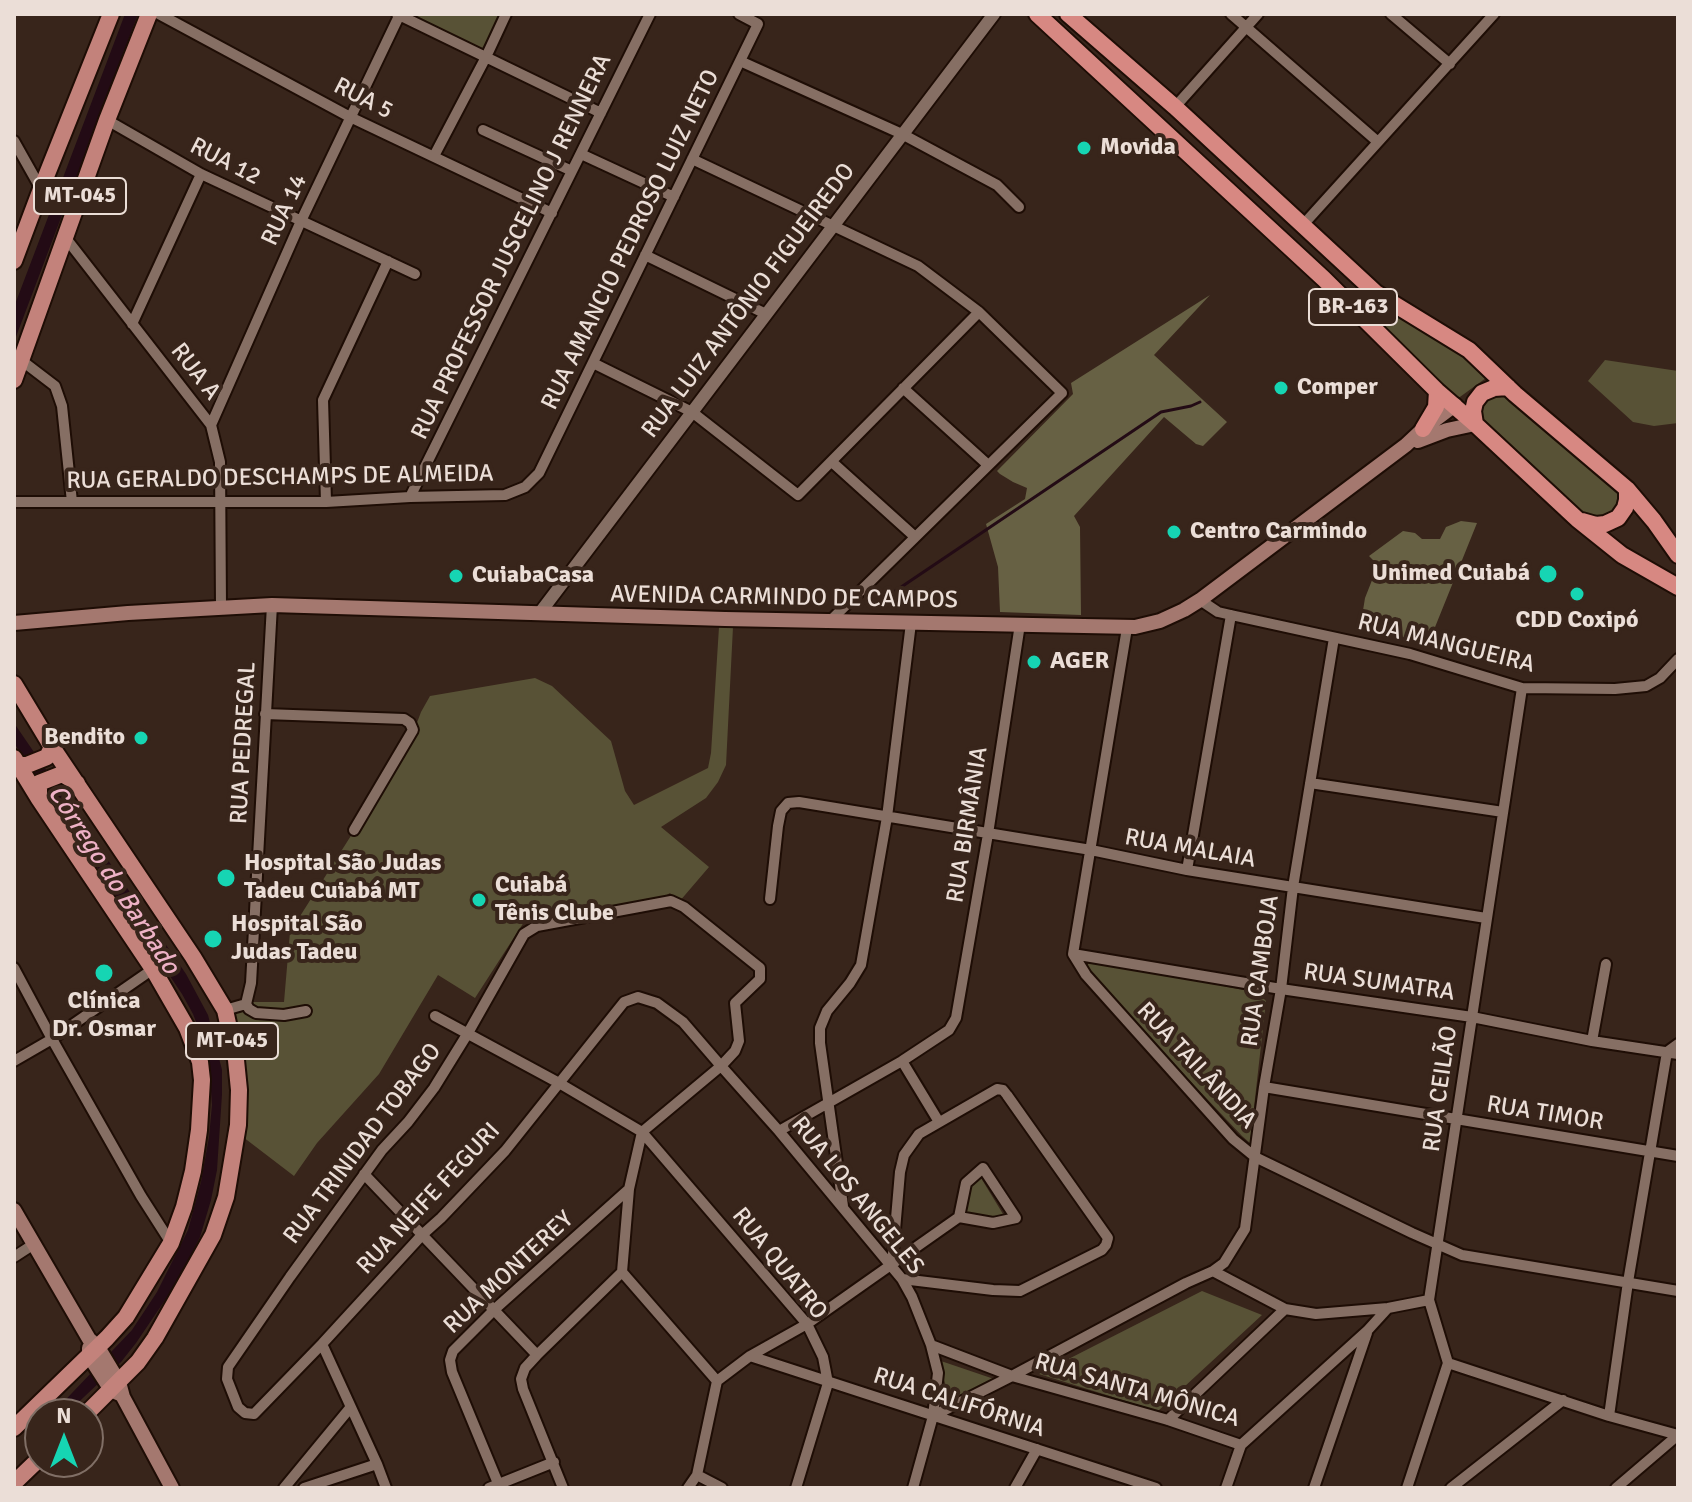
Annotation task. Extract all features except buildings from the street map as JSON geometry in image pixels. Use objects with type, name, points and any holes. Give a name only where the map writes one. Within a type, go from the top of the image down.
[{"type":"highway","name":"BR-163","points":[[1037,14],[1324,279],[1437,391],[1577,519],[1622,555],[1678,587]]},
{"type":"highway","name":"BR-163","points":[[1068,14],[1175,107],[1376,293],[1469,350],[1627,489],[1678,555]]},
{"type":"highway","points":[[1455,405],[1494,388],[1508,387]]},
{"type":"highway","points":[[1423,429],[1436,407],[1437,391]]},
{"type":"highway","points":[[1475,424],[1475,402],[1482,393]]},
{"type":"highway","points":[[1577,519],[1596,525],[1618,518],[1625,508],[1627,489]]},
{"type":"main road","name":"MT-045","points":[[14,261],[111,14]]},
{"type":"main road","name":"MT-045","points":[[14,380],[107,120],[149,14]]},
{"type":"main road","name":"AVENIDA CARMINDO DE CAMPOS","points":[[14,620],[272,605],[1127,628],[1160,621],[1200,600],[1455,405]]},
{"type":"main road","points":[[1406,445],[1447,430],[1475,424]]},
{"type":"main road","name":"MT-045","points":[[14,684],[50,752],[78,784],[225,1010],[236,1060],[239,1090],[236,1137],[226,1197],[213,1235],[155,1338],[138,1362],[102,1398]]},
{"type":"main road","points":[[26,776],[50,752]]},
{"type":"main road","points":[[26,776],[62,774],[78,784]]},
{"type":"main road","name":"MT-045","points":[[14,1428],[126,1317],[171,1243],[193,1171],[202,1080],[196,1046],[153,969],[26,776]]},
{"type":"main road","points":[[14,1210],[172,1488]]},
{"type":"street","name":"RUA 5","points":[[159,14],[173,17],[350,117],[552,213]]},
{"type":"street","points":[[399,14],[601,113]]},
{"type":"street","name":"RUA 14","points":[[211,425],[301,221],[399,14]]},
{"type":"street","points":[[434,156],[506,14]]},
{"type":"street","name":"RUA PROFESSOR JUSCELINO J RENNERA","points":[[410,497],[650,14]]},
{"type":"street","name":"RUA AMANCIO PEDROSO LUIZ NETO","points":[[539,473],[758,24],[739,14]]},
{"type":"street","name":"RUA LUIZ ANTÔNIO FIGUEIREDO","points":[[539,614],[994,14]]},
{"type":"street","points":[[1231,14],[1378,142]]},
{"type":"street","points":[[1175,107],[1258,14]]},
{"type":"street","points":[[1391,14],[1450,64]]},
{"type":"street","points":[[1302,226],[1494,14]]},
{"type":"street","points":[[740,61],[902,134],[997,185],[1019,207]]},
{"type":"street","name":"RUA 12","points":[[107,120],[201,174],[415,274]]},
{"type":"street","points":[[483,130],[572,171]]},
{"type":"street","points":[[14,141],[41,189]]},
{"type":"street","points":[[581,154],[674,197]]},
{"type":"street","points":[[692,159],[918,266],[979,312],[1062,393],[831,620]]},
{"type":"street","points":[[132,324],[201,174]]},
{"type":"street","name":"RUA A","points":[[65,237],[211,425],[220,462],[221,606]]},
{"type":"street","points":[[645,255],[766,314]]},
{"type":"street","points":[[326,502],[323,400],[388,261]]},
{"type":"street","points":[[593,363],[692,412],[798,495],[979,312]]},
{"type":"street","points":[[21,360],[55,386],[59,396],[72,502]]},
{"type":"street","points":[[903,388],[987,464]]},
{"type":"street","points":[[832,462],[914,536]]},
{"type":"street","name":"RUA GERALDO DESCHAMPS DE ALMEIDA","points":[[14,502],[326,502],[505,495],[525,487],[539,473]]},
{"type":"street","name":"RUA MANGUEIRA","points":[[1200,600],[1218,612],[1410,654],[1522,688],[1615,689],[1646,686],[1660,678],[1678,659]]},
{"type":"street","name":"RUA PEDREGAL","points":[[246,1004],[251,983],[272,605]]},
{"type":"street","points":[[1187,870],[1231,615]]},
{"type":"street","points":[[843,1209],[820,1028],[827,1011],[861,965],[887,817],[911,623]]},
{"type":"street","name":"RUA BIRMÂNIA","points":[[902,1061],[949,1030],[956,1018],[1020,624]]},
{"type":"street","points":[[1073,954],[1127,628]]},
{"type":"street","name":"RUA CAMBOJA","points":[[933,1416],[1213,1271],[1224,1263],[1245,1229],[1293,887],[1334,638]]},
{"type":"street","name":"RUA CEILÃO","points":[[1448,1363],[1429,1300],[1522,688]]},
{"type":"street","points":[[265,714],[404,719],[410,723],[413,730],[354,830]]},
{"type":"street","points":[[1310,783],[1503,812]]},
{"type":"street","name":"RUA MALAIA","points":[[770,899],[781,811],[788,803],[799,802],[1091,850],[1187,870],[1486,918]]},
{"type":"street","name":"RUA TRINIDAD TOBAGO","points":[[254,1414],[245,1413],[238,1407],[227,1379],[228,1367],[364,1174],[434,1088],[524,934],[537,926],[671,901],[684,907],[760,968],[760,979],[735,1003],[739,1041],[735,1051],[721,1066]]},
{"type":"street","name":"RUA SUMATRA","points":[[1073,954],[1472,1017],[1592,1041],[1673,1053]]},
{"type":"street","name":"RUA TAILÂNDIA","points":[[1073,954],[1086,975],[1233,1139],[1255,1157],[1462,1255],[1628,1282]]},
{"type":"street","points":[[1592,1041],[1606,964]]},
{"type":"street","points":[[14,968],[171,1243]]},
{"type":"street","points":[[14,1061],[52,1039],[153,969]]},
{"type":"street","name":"RUA LOS ANGELES","points":[[624,1002],[638,997],[657,1003],[683,1022],[902,1279],[931,1345],[938,1373],[933,1416],[913,1488]]},
{"type":"street","name":"RUA NEIFE FEGURI","points":[[254,1414],[505,1151],[624,1002]]},
{"type":"street","points":[[225,1010],[246,1004],[256,1013],[284,1015],[306,1011]]},
{"type":"street","points":[[435,1016],[642,1132]]},
{"type":"street","points":[[1609,1416],[1650,1151],[1673,1053],[1678,1044]]},
{"type":"street","points":[[779,1131],[902,1061],[939,1122]]},
{"type":"street","points":[[563,1488],[523,1389],[521,1379],[525,1368],[622,1272],[629,1189],[642,1132],[721,1066]]},
{"type":"street","name":"RUA TIMOR","points":[[1264,1087],[1678,1156]]},
{"type":"street","points":[[892,1265],[904,1155],[919,1134],[997,1089],[1007,1095],[1108,1238],[1102,1250],[1020,1291],[902,1279]]},
{"type":"street","name":"RUA QUATRO","points":[[642,1132],[807,1324],[823,1357],[828,1383]]},
{"type":"street","points":[[688,1488],[697,1475],[717,1381],[750,1356],[807,1324],[959,1217],[966,1183],[983,1168],[1016,1218],[993,1223],[959,1217]]},
{"type":"street","points":[[364,1174],[537,1355]]},
{"type":"street","name":"RUA MONTEREY","points":[[496,1487],[452,1372],[450,1360],[453,1351],[495,1309],[629,1189]]},
{"type":"street","points":[[14,1257],[34,1244]]},
{"type":"street","points":[[1213,1271],[1285,1309],[1316,1314],[1388,1308],[1429,1300]]},
{"type":"street","points":[[622,1272],[717,1381]]},
{"type":"street","points":[[1628,1282],[1678,1291]]},
{"type":"street","name":"RUA SANTA MÔNICA","points":[[931,1345],[1012,1376],[1168,1420],[1241,1445],[1367,1331],[1388,1308]]},
{"type":"street","points":[[1168,1420],[1285,1309]]},
{"type":"street","points":[[1314,1488],[1367,1331]]},
{"type":"street","points":[[322,1344],[386,1488]]},
{"type":"street","name":"RUA CALIFÓRNIA","points":[[750,1356],[1037,1449],[1132,1484],[1156,1488]]},
{"type":"street","points":[[1407,1488],[1448,1363],[1609,1416],[1678,1435]]},
{"type":"street","points":[[796,1488],[828,1383]]},
{"type":"street","points":[[1451,1488],[1563,1400]]},
{"type":"street","points":[[284,1488],[350,1408]]},
{"type":"street","points":[[1616,1488],[1678,1435]]},
{"type":"street","points":[[1226,1488],[1241,1445]]},
{"type":"street","points":[[1015,1488],[1037,1449]]},
{"type":"street","points":[[496,1487],[554,1462]]},
{"type":"street","points":[[304,1488],[377,1464]]},
{"type":"street","points":[[697,1475],[722,1488]]},
{"type":"shaded area","points":[[402,14],[501,14],[483,52]]},
{"type":"shaded area","points":[[1210,295],[1154,355],[1227,422],[1203,446],[1196,444],[1164,417],[1074,516],[1080,527],[1081,615],[1000,612],[998,567],[986,524],[1025,499],[1027,488],[997,471],[1073,394],[1071,383]]},
{"type":"shaded area","points":[[1371,297],[1452,348],[1486,378],[1453,402],[1405,352],[1366,303]]},
{"type":"shaded area","points":[[1605,360],[1678,371],[1678,423],[1654,426],[1633,422],[1588,381]]},
{"type":"shaded area","points":[[1496,394],[1503,396],[1619,490],[1618,512],[1594,521],[1480,423],[1480,401]]},
{"type":"shaded area","points":[[1461,521],[1477,523],[1429,642],[1360,629],[1365,598],[1378,565],[1369,556],[1403,531],[1415,533],[1422,539],[1440,539],[1446,527]]},
{"type":"shaded area","name":"Cuiabá Tênis Clube","points":[[719,627],[733,627],[726,765],[706,798],[661,827],[709,867],[679,902],[670,893],[660,899],[524,922],[475,998],[438,975],[379,1074],[317,1143],[294,1176],[243,1137],[243,1087],[237,1029],[229,1018],[250,1002],[284,1002],[290,932],[409,744],[430,696],[535,678],[552,686],[611,741],[625,791],[634,805],[708,768]]},
{"type":"shaded area","points":[[1091,959],[1258,993],[1266,1001],[1250,1143],[1085,970]]},
{"type":"shaded area","points":[[981,1178],[1003,1214],[992,1218],[964,1212],[967,1188]]},
{"type":"shaded area","points":[[1202,1291],[1262,1315],[1158,1411],[1039,1374]]},
{"type":"shaded area","points":[[938,1360],[997,1380],[940,1404],[945,1383]]},
{"type":"water","points":[[125,14],[138,14],[14,342],[14,307]]},
{"type":"water","name":"Córrego do Barbado","points":[[14,723],[186,974],[208,1015],[222,1070],[217,1170],[200,1237],[182,1275],[136,1343],[121,1362],[83,1398],[67,1398],[132,1330],[157,1292],[188,1230],[209,1137],[212,1105],[210,1076],[201,1035],[182,994],[14,743]]},
{"type":"waterway","points":[[876,604],[1161,412],[1200,402]]},
{"type":"place","name":"Movida","points":[[1084,148]]},
{"type":"place","name":"Comper","points":[[1281,388]]},
{"type":"place","name":"Centro Carmindo","points":[[1174,532]]},
{"type":"place","name":"Unimed Cuiabá","points":[[1548,574]]},
{"type":"place","name":"CuiabaCasa","points":[[456,576]]},
{"type":"place","name":"CDD Coxipó","points":[[1577,594]]},
{"type":"place","name":"AGER","points":[[1034,662]]},
{"type":"place","name":"Bendito","points":[[141,738]]},
{"type":"place","name":"Hospital São Judas Tadeu Cuiabá MT","points":[[226,878]]},
{"type":"place","name":"Cuiabá Tênis Clube","points":[[479,900]]},
{"type":"place","name":"Hospital São Judas Tadeu","points":[[213,939]]},
{"type":"place","name":"Clínica Dr. Osmar","points":[[104,973]]}]
